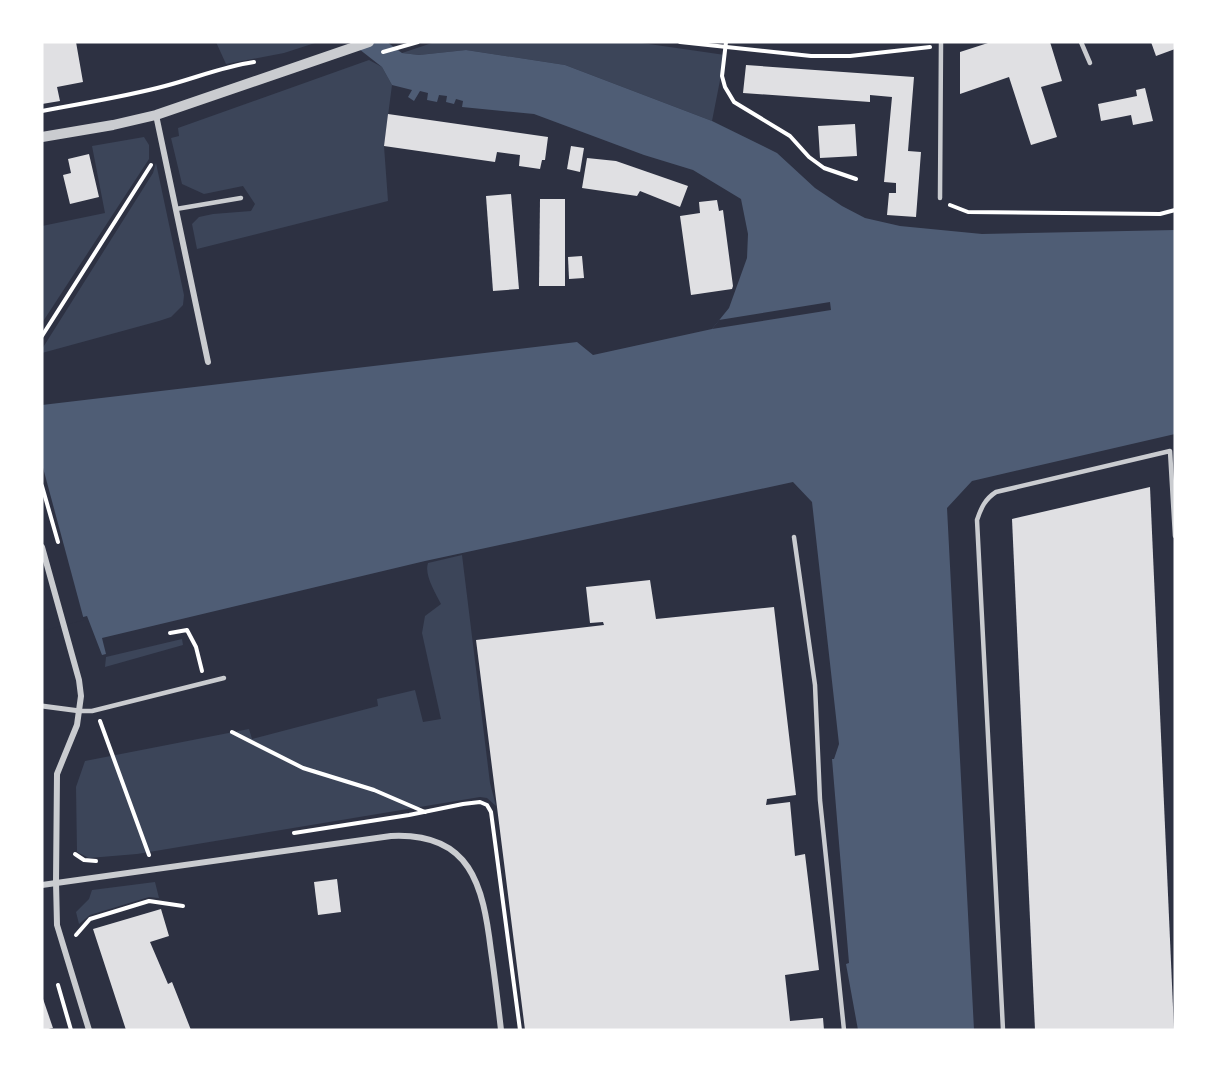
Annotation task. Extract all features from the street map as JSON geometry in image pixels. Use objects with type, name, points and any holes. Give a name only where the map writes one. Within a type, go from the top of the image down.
[{"type":"street","points":[[42,137],[156,115],[369,42]]},
{"type":"street","points":[[156,115],[208,362]]},
{"type":"street","points":[[42,547],[79,680],[80,711],[57,774],[57,925],[89,1030]]},
{"type":"street","points":[[42,706],[80,711]]},
{"type":"street","points":[[42,885],[391,836],[419,836],[442,844],[471,870],[483,894],[501,1030]]},
{"type":"lane","points":[[1081,42],[1090,63]]},
{"type":"lane","points":[[940,198],[941,43]]},
{"type":"lane","points":[[176,209],[242,198]]},
{"type":"lane","points":[[1003,1030],[977,520],[988,497],[996,492],[1173,451],[1175,536]]},
{"type":"lane","points":[[795,537],[815,685],[820,800],[844,1030]]},
{"type":"lane","points":[[80,711],[92,711],[224,678]]},
{"type":"path","points":[[403,46],[418,42]]},
{"type":"path","points":[[680,42],[811,56],[850,56],[941,43]]},
{"type":"path","points":[[726,42],[722,76],[724,87],[734,102],[790,136],[809,157],[824,168],[856,179]]},
{"type":"path","points":[[42,111],[126,96],[168,86],[220,68],[265,60]]},
{"type":"path","points":[[42,336],[153,160]]},
{"type":"path","points":[[940,198],[952,207],[968,212],[1160,214],[1175,210]]},
{"type":"path","points":[[170,633],[187,630],[196,647],[205,682]]},
{"type":"path","points":[[99,717],[151,855],[138,856]]},
{"type":"path","points":[[232,732],[303,768],[374,790],[427,812]]},
{"type":"path","points":[[283,834],[480,802],[487,805],[491,812],[519,1030]]},
{"type":"path","points":[[75,854],[84,860],[104,860]]},
{"type":"path","points":[[76,935],[90,919],[149,901],[183,906]]},
{"type":"shaded area","points":[[216,42],[318,42],[284,53],[226,64]]},
{"type":"shaded area","points":[[350,42],[387,42],[402,53],[419,55],[466,50],[565,65],[712,121],[777,153],[815,188],[842,206],[865,218],[900,226],[982,234],[1175,230],[1175,434],[972,481],[947,508],[974,1030],[858,1030],[846,964],[849,963],[832,759],[834,759],[839,744],[812,502],[793,482],[425,561],[102,638],[106,654],[102,655],[87,616],[42,628],[42,405],[577,342],[593,355],[712,329],[729,308],[747,258],[748,234],[741,199],[693,170],[644,155],[534,114],[462,107],[463,101],[456,99],[454,104],[446,102],[447,96],[439,95],[437,102],[427,100],[428,93],[420,91],[414,101],[408,97],[412,90],[392,85],[382,67]]},
{"type":"shaded area","points":[[435,42],[635,42],[725,55],[712,121],[565,65],[466,50],[419,55],[402,53]]},
{"type":"shaded area","points":[[369,60],[382,67],[392,85],[384,146],[388,201],[197,249],[192,224],[199,217],[251,211],[255,204],[243,186],[204,194],[182,184],[171,138],[179,136],[178,128]]},
{"type":"shaded area","points":[[144,137],[149,145],[149,159],[42,323],[42,226],[105,213],[92,146]]},
{"type":"shaded area","points":[[156,163],[184,295],[183,305],[171,317],[42,353],[42,349],[153,173]]},
{"type":"shaded area","points":[[462,555],[490,783],[496,806],[487,798],[480,797],[137,854],[89,858],[77,852],[76,787],[85,761],[249,729],[252,739],[378,706],[377,699],[415,690],[423,722],[441,719],[422,633],[425,616],[441,604],[431,584],[427,568],[428,563]]},
{"type":"shaded area","points":[[182,639],[183,645],[105,667],[106,657]]},
{"type":"shaded area","points":[[155,882],[159,898],[149,897],[90,915],[79,924],[76,912],[89,899],[92,890]]},
{"type":"pier","points":[[830,302],[831,310],[712,329],[719,320]]},
{"type":"pier","points":[[42,464],[84,620],[42,631]]},
{"type":"building","points":[[42,42],[76,42],[83,82],[57,87],[60,101],[42,104]]},
{"type":"building","points":[[991,42],[1050,42],[1062,81],[1041,87],[1057,137],[1031,145],[1009,77],[960,94],[960,52]]},
{"type":"building","points":[[1151,42],[1175,42],[1175,49],[1156,56]]},
{"type":"building","points":[[746,65],[914,77],[908,151],[921,152],[916,217],[887,215],[889,193],[896,193],[896,183],[884,182],[892,97],[870,95],[870,102],[743,93]]},
{"type":"building","points":[[1145,88],[1153,121],[1133,125],[1131,115],[1101,121],[1098,104],[1137,96],[1136,90]]},
{"type":"building","points":[[388,114],[548,137],[545,160],[542,160],[540,169],[519,166],[520,155],[497,152],[495,162],[384,146]]},
{"type":"building","points":[[855,124],[857,156],[820,158],[818,126]]},
{"type":"building","points":[[571,146],[584,148],[580,172],[567,169]]},
{"type":"building","points":[[89,154],[99,197],[70,204],[63,175],[71,173],[68,159]]},
{"type":"building","points":[[587,158],[616,161],[688,186],[680,207],[640,191],[637,196],[582,188]]},
{"type":"building","points":[[511,194],[519,289],[493,291],[486,196]]},
{"type":"building","points":[[540,199],[565,199],[565,286],[539,286]]},
{"type":"building","points":[[717,200],[719,211],[723,210],[733,286],[732,289],[691,295],[680,216],[700,213],[699,202]]},
{"type":"building","points":[[582,256],[584,278],[569,279],[568,257]]},
{"type":"building","points":[[1150,487],[1174,1030],[1035,1030],[1012,519]]},
{"type":"building","points":[[650,580],[656,619],[774,607],[796,795],[767,799],[766,805],[790,802],[795,856],[805,854],[819,970],[785,975],[790,1021],[823,1018],[824,1030],[525,1030],[476,640],[604,625],[603,622],[590,623],[586,587]]},
{"type":"building","points":[[337,879],[341,912],[318,915],[314,882]]},
{"type":"building","points":[[161,909],[169,936],[150,942],[168,984],[172,982],[191,1030],[126,1030],[93,929]]},
{"type":"building","points":[[42,996],[53,1028],[44,1030],[42,1030]]}]
